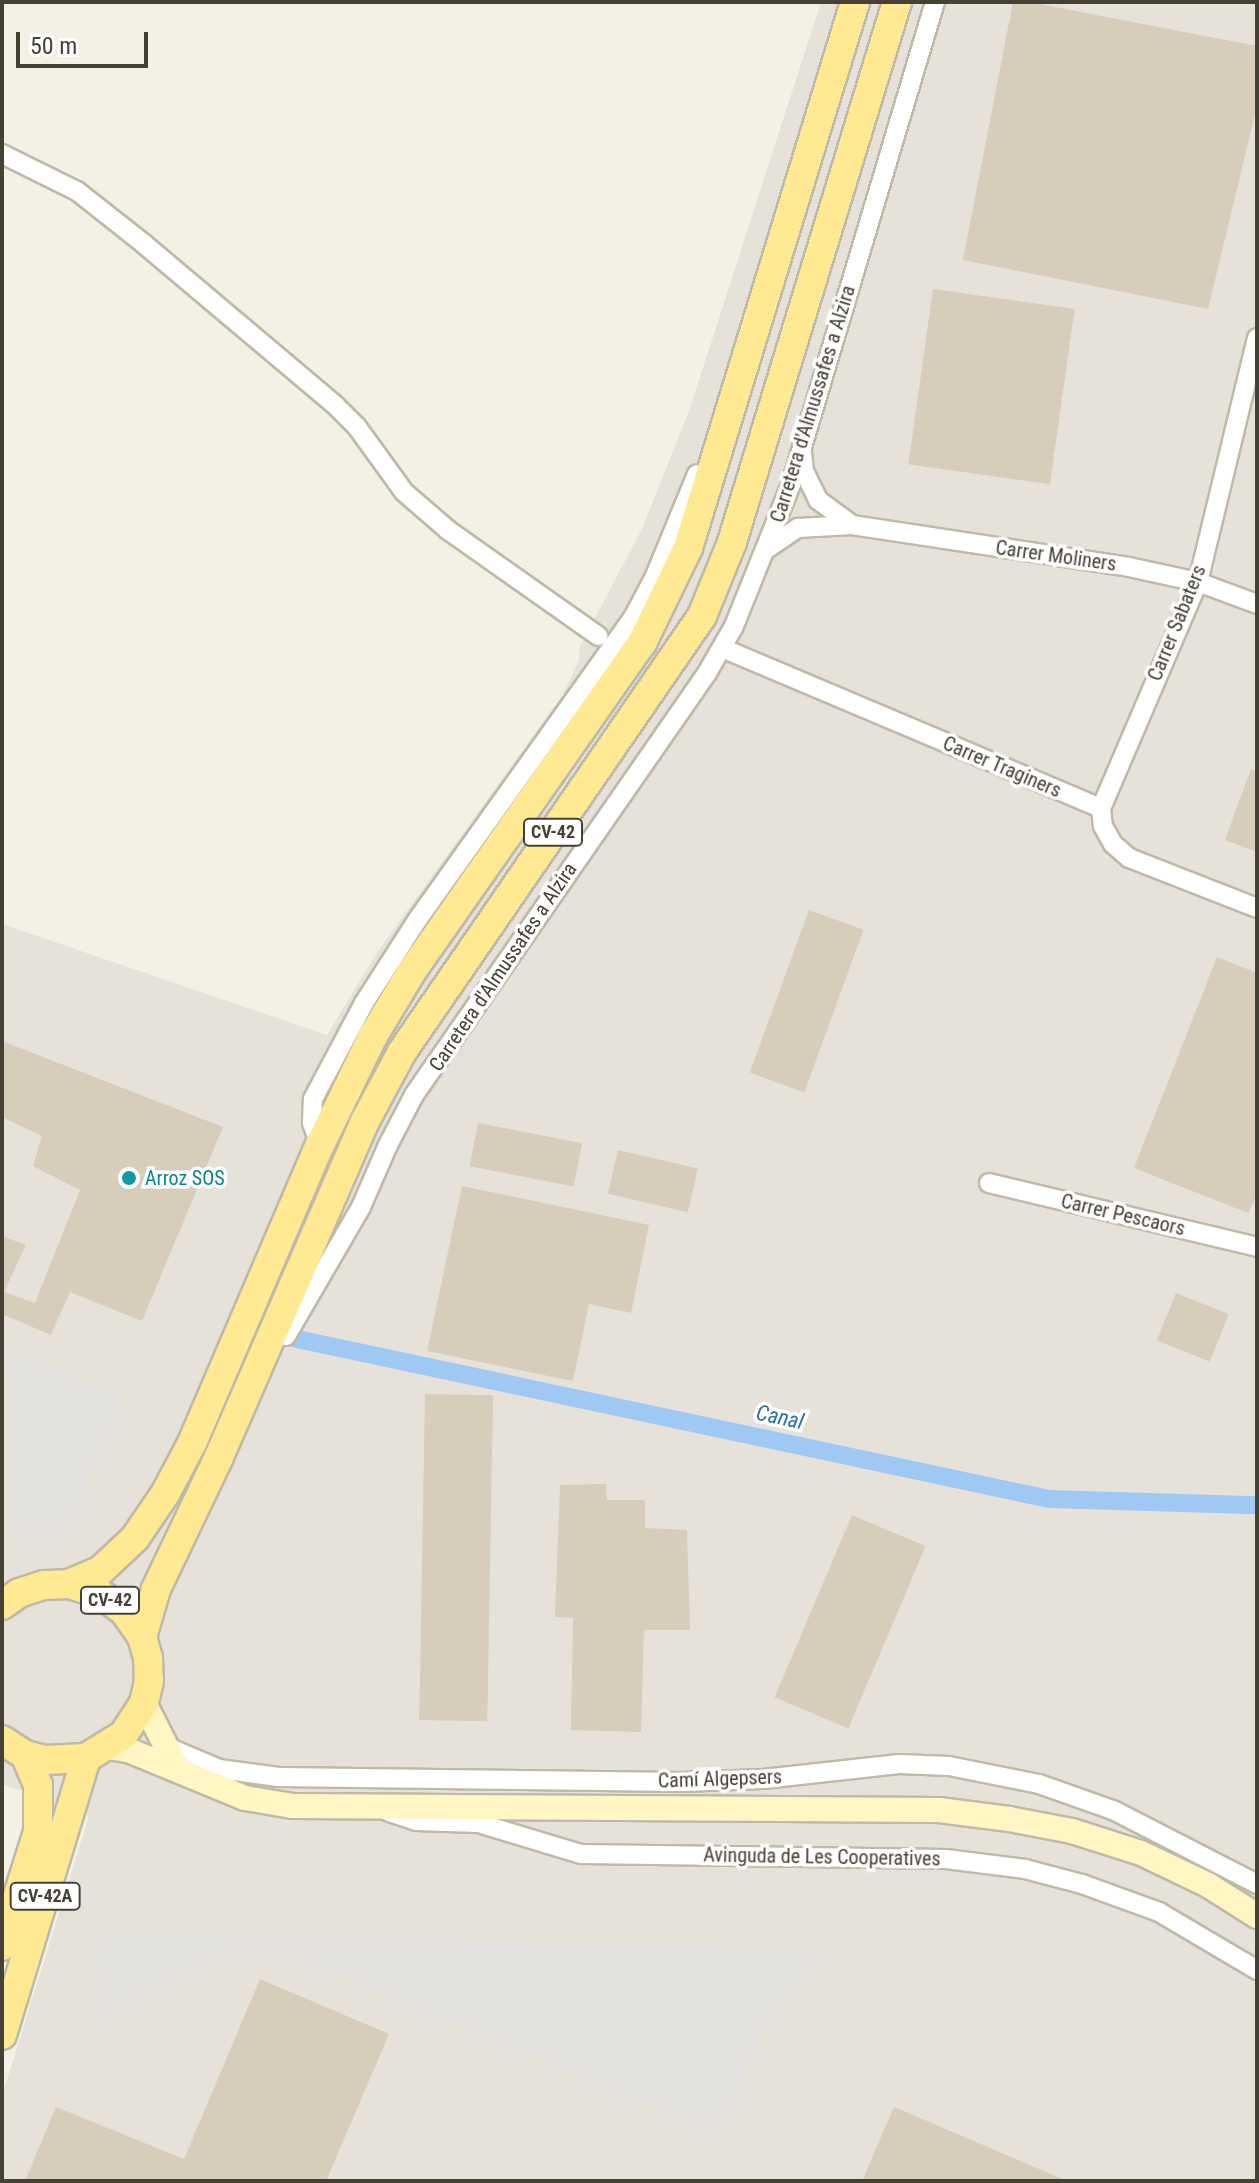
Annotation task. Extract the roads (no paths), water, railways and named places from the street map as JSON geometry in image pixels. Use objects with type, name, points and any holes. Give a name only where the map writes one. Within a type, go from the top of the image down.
[{"type":"main road","name":"CV-42","points":[[69,1584],[100,1571],[135,1538],[165,1494],[192,1443],[320,1145],[373,1036],[412,971],[642,643],[688,548],[855,2]]},
{"type":"main road","name":"Carretera d'Almussafes a Alzira","points":[[142,1637],[156,1589],[211,1475],[365,1121],[402,1052],[702,616],[732,542],[897,2]]},
{"type":"main road","name":"CV-42","points":[[8,1594],[44,1585],[69,1584],[99,1593],[124,1611],[142,1637],[149,1681],[144,1703]]},
{"type":"main road","points":[[144,1703],[178,1770]]},
{"type":"main road","points":[[97,1752],[123,1735],[144,1703]]},
{"type":"main road","points":[[10,1748],[45,1760],[128,1750],[219,1789],[269,1803],[939,1810],[1072,1831],[1141,1853],[1208,1885],[1257,1916]]},
{"type":"main road","name":"CV-42A","points":[[2,1946],[38,1832],[38,1785],[10,1748]]},
{"type":"main road","name":"CV-42A","points":[[2,2035],[97,1752]]},
{"type":"street","name":"Carretera d'Almussafes a Alzira","points":[[211,1475],[248,1419],[292,1322],[361,1207],[414,1095],[722,648],[768,548],[935,2]]},
{"type":"street","points":[[2,154],[77,191],[144,244],[335,405],[357,427],[404,492],[520,583],[598,636]]},
{"type":"street","name":"Carrer Sabaters","points":[[1101,808],[1198,582],[1257,338]]},
{"type":"street","name":"Carrer Moliners","points":[[801,446],[804,471],[818,500],[852,525]]},
{"type":"street","name":"Carrer Moliners","points":[[768,548],[798,528],[852,525],[1129,567],[1198,582],[1257,604]]},
{"type":"street","name":"Carrer Traginers","points":[[722,648],[1101,808]]},
{"type":"street","points":[[1101,808],[1103,826],[1113,844],[1129,858],[1257,908]]},
{"type":"street","name":"Carrer Pescaors","points":[[989,1183],[1257,1247]]},
{"type":"street","name":"Camí Algepsers","points":[[165,1746],[219,1769],[292,1778],[682,1782],[763,1779],[899,1764],[949,1766],[1039,1784],[1113,1810],[1257,1884]]},
{"type":"street","name":"Avinguda de Les Cooperatives","points":[[371,1806],[416,1821],[478,1823],[581,1854],[946,1859],[1025,1869],[1082,1884],[1159,1912],[1257,1970]]},
{"type":"waterway","name":"Canal","points":[[297,1339],[1049,1499],[1257,1505]]},
{"type":"place","name":"Arroz SOS","points":[[129,1178]]}]
